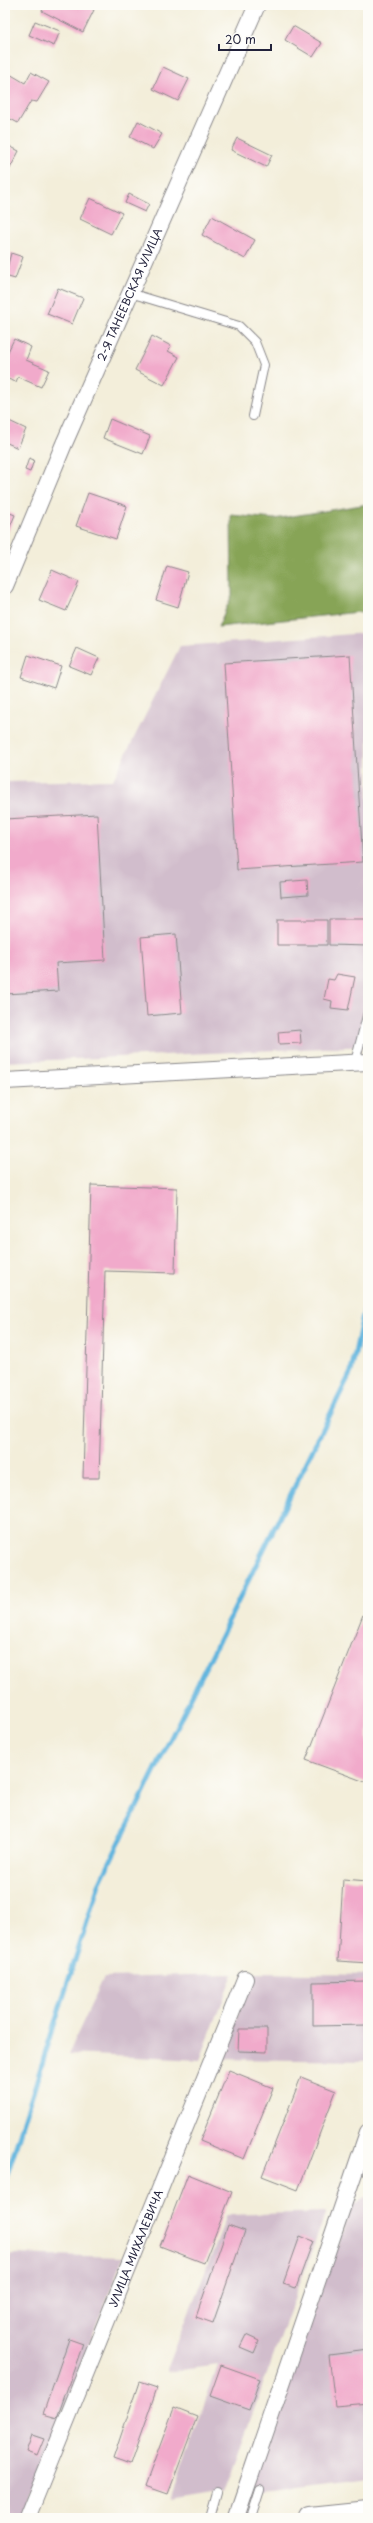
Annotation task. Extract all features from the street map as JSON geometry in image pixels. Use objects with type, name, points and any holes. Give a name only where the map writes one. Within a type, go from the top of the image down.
[{"type":"street","name":"2-Я ТАНЕЕВСКАЯ УЛИЦА","points":[[5,586],[130,293],[257,5]]},
{"type":"street","points":[[5,1081],[361,1062]]},
{"type":"street","name":"УЛИЦА МИХАЛЕВИЧА","points":[[27,2518],[245,1979]]},
{"type":"street","points":[[236,2518],[368,2132]]},
{"type":"street","points":[[309,2518],[368,2512],[368,2517]]},
{"type":"lane","points":[[130,293],[239,326],[255,342],[264,365],[253,416]]},
{"type":"lane","points":[[361,1062],[368,1012]]},
{"type":"lane","points":[[251,2518],[260,2490]]},
{"type":"lane","points":[[210,2518],[217,2493]]},
{"type":"shaded area","points":[[368,633],[368,1046],[5,1062],[5,782],[113,780],[180,646]]},
{"type":"shaded area","points":[[255,1973],[368,1975],[368,2061],[219,2059]]},
{"type":"shaded area","points":[[233,1974],[200,2060],[68,2054],[104,1977]]},
{"type":"shaded area","points":[[368,2196],[368,2477],[260,2490],[249,2483],[352,2206]]},
{"type":"shaded area","points":[[326,2212],[224,2492],[170,2501],[218,2365],[166,2372],[227,2215]]},
{"type":"shaded area","points":[[12,2254],[123,2257],[21,2518],[5,2513],[5,2273]]},
{"type":"green space","points":[[368,504],[368,611],[218,627],[232,595],[231,515],[274,519]]},
{"type":"building","points":[[45,5],[85,5],[94,10],[83,32],[42,11]]},
{"type":"building","points":[[35,21],[60,31],[54,46],[29,35]]},
{"type":"building","points":[[293,26],[322,43],[313,57],[285,40]]},
{"type":"building","points":[[163,67],[189,79],[178,101],[153,89]]},
{"type":"building","points":[[31,72],[49,82],[37,102],[31,101],[18,123],[5,116],[5,79],[8,73],[25,83]]},
{"type":"building","points":[[138,121],[162,134],[153,149],[130,137]]},
{"type":"building","points":[[237,138],[272,155],[266,167],[231,150]]},
{"type":"building","points":[[5,144],[19,151],[5,178]]},
{"type":"building","points":[[129,194],[149,204],[145,212],[125,203]]},
{"type":"building","points":[[90,198],[122,213],[111,234],[80,219]]},
{"type":"building","points":[[212,216],[255,240],[245,259],[202,235]]},
{"type":"building","points":[[11,253],[23,257],[15,279],[5,276]]},
{"type":"building","points":[[58,288],[83,298],[72,324],[47,314]]},
{"type":"building","points":[[152,336],[171,346],[168,351],[179,357],[164,385],[135,370]]},
{"type":"building","points":[[14,339],[31,347],[26,360],[49,370],[41,387],[18,377],[16,382],[5,378],[5,358]]},
{"type":"building","points":[[5,419],[26,429],[18,448],[5,442]]},
{"type":"building","points":[[110,419],[150,436],[143,454],[103,438]]},
{"type":"building","points":[[29,458],[34,460],[30,472],[25,470]]},
{"type":"building","points":[[88,493],[127,506],[116,539],[76,526]]},
{"type":"building","points":[[5,511],[15,515],[7,534],[5,534]]},
{"type":"building","points":[[167,566],[188,572],[178,607],[156,600]]},
{"type":"building","points":[[52,570],[79,582],[66,611],[39,600]]},
{"type":"building","points":[[77,648],[99,658],[91,675],[69,666]]},
{"type":"building","points":[[28,655],[61,666],[54,688],[21,677]]},
{"type":"building","points":[[350,655],[363,862],[237,870],[224,663]]},
{"type":"building","points":[[97,814],[105,960],[56,963],[58,991],[5,994],[5,819]]},
{"type":"building","points":[[307,880],[308,895],[281,897],[280,882]]},
{"type":"building","points":[[329,919],[368,919],[368,946],[329,945]]},
{"type":"building","points":[[277,920],[327,920],[327,945],[277,945]]},
{"type":"building","points":[[176,934],[182,1013],[147,1016],[141,937]]},
{"type":"building","points":[[337,974],[355,977],[348,1010],[331,1008],[332,1001],[324,999],[328,979],[334,980]]},
{"type":"building","points":[[300,1030],[301,1043],[279,1044],[278,1032]]},
{"type":"building","points":[[91,1185],[177,1188],[175,1273],[105,1271],[99,1478],[83,1478]]},
{"type":"building","points":[[368,1602],[368,1783],[306,1760]]},
{"type":"building","points":[[343,1879],[368,1881],[368,1963],[338,1961]]},
{"type":"building","points":[[368,1981],[368,2025],[313,2026],[313,1982]]},
{"type":"building","points":[[239,2029],[267,2029],[267,2052],[238,2051]]},
{"type":"building","points":[[229,2070],[273,2088],[244,2159],[200,2141]]},
{"type":"building","points":[[301,2077],[336,2091],[298,2190],[262,2176]]},
{"type":"building","points":[[188,2174],[232,2192],[204,2263],[160,2246]]},
{"type":"building","points":[[228,2225],[245,2231],[213,2323],[196,2317]]},
{"type":"building","points":[[300,2236],[313,2241],[296,2288],[283,2284]]},
{"type":"building","points":[[364,2262],[368,2262],[368,2285],[367,2285]]},
{"type":"building","points":[[246,2335],[259,2341],[254,2353],[240,2347]]},
{"type":"building","points":[[69,2339],[83,2344],[57,2418],[43,2414]]},
{"type":"building","points":[[368,2350],[368,2403],[335,2406],[329,2355]]},
{"type":"building","points":[[221,2365],[260,2379],[249,2410],[210,2396]]},
{"type":"building","points":[[139,2382],[157,2388],[130,2465],[113,2459]]},
{"type":"building","points":[[174,2408],[197,2417],[168,2494],[145,2486]]},
{"type":"building","points":[[32,2435],[44,2439],[37,2456],[26,2452]]},
{"type":"waterway","points":[[5,2181],[99,1884],[351,1372],[368,1292]]}]
